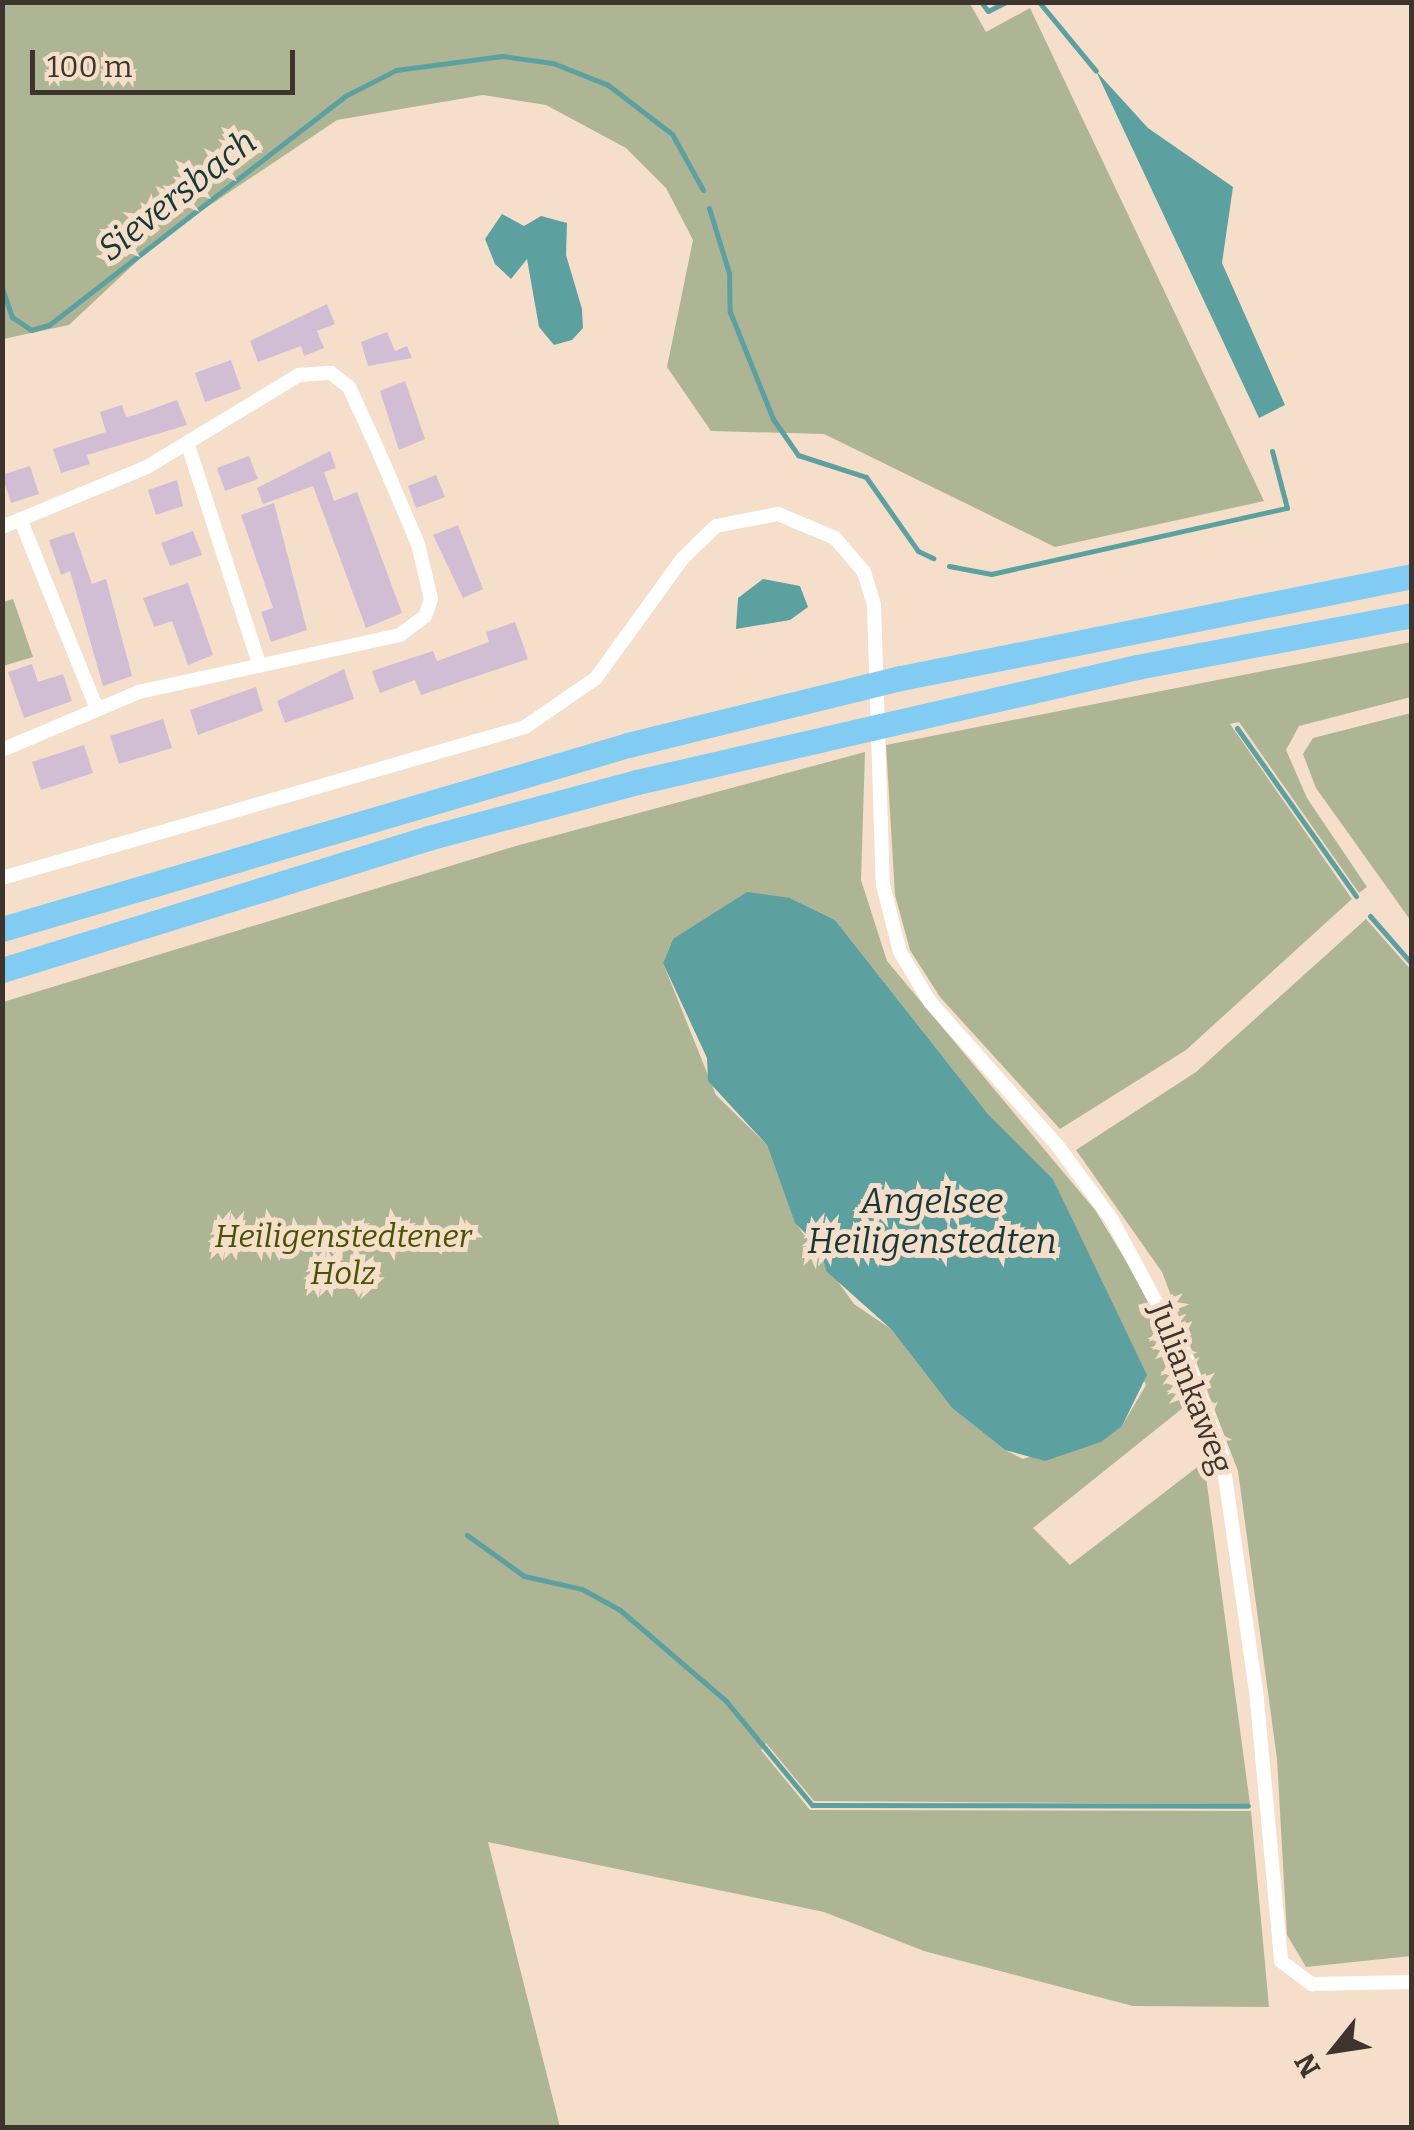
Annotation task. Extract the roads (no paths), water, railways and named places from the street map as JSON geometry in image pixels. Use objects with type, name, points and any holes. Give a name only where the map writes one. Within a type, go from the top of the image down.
[{"type":"highway","points":[[2,929],[416,802],[856,688],[1412,576]]},
{"type":"highway","points":[[2,970],[428,838],[860,728],[1412,615]]},
{"type":"street","points":[[2,527],[188,444],[299,375],[336,375],[349,386],[425,563],[432,599],[412,629],[96,707],[2,750]]},
{"type":"street","points":[[188,444],[260,666]]},
{"type":"street","name":"Juliankaweg","points":[[2,878],[446,753],[544,718],[609,665],[696,542],[735,518],[778,514],[826,531],[856,560],[874,604],[883,885],[900,952],[930,1002],[1058,1145],[1112,1220],[1186,1358],[1222,1454],[1256,1690],[1281,1961],[1312,1984],[1412,1982]]},
{"type":"street","points":[[21,521],[96,707]]},
{"type":"water","points":[[1096,71],[1148,128],[1233,187],[1222,263],[1285,405],[1259,418]]},
{"type":"water","points":[[502,214],[524,226],[541,216],[567,223],[566,255],[582,309],[583,328],[572,340],[554,345],[539,327],[527,259],[511,279],[495,264],[485,239]]},
{"type":"water","points":[[763,579],[800,586],[808,607],[790,620],[736,629],[738,598]]},
{"type":"water","name":"Angelsee Heiligenstedten","points":[[747,892],[790,898],[835,920],[988,1114],[1053,1179],[1147,1375],[1122,1426],[1101,1442],[1045,1461],[1005,1450],[952,1408],[891,1329],[826,1271],[821,1249],[795,1223],[767,1145],[708,1081],[707,1058],[663,963],[673,939]]},
{"type":"waterway","points":[[981,2],[988,11],[1006,2]]},
{"type":"waterway","points":[[1039,2],[1096,71]]},
{"type":"waterway","name":"Sieversbach","points":[[2,288],[12,317],[31,330],[49,325],[345,96],[396,70],[502,56],[553,63],[608,85],[672,134],[703,190]]},
{"type":"waterway","name":"Sieversbach","points":[[709,208],[729,273],[730,312],[773,419],[798,455],[866,477],[918,551],[933,558]]},
{"type":"waterway","points":[[949,566],[991,574],[1287,508],[1272,451]]},
{"type":"waterway","name":"Sieversbach","points":[[1237,728],[1356,896]]},
{"type":"waterway","name":"Sieversbach","points":[[1370,916],[1412,964]]},
{"type":"waterway","points":[[467,1535],[524,1576],[582,1589],[620,1610],[726,1701],[812,1805],[1248,1806]]},
{"type":"park label","name":"Heiligenstedtener Holz","points":[[343,1256]]}]
